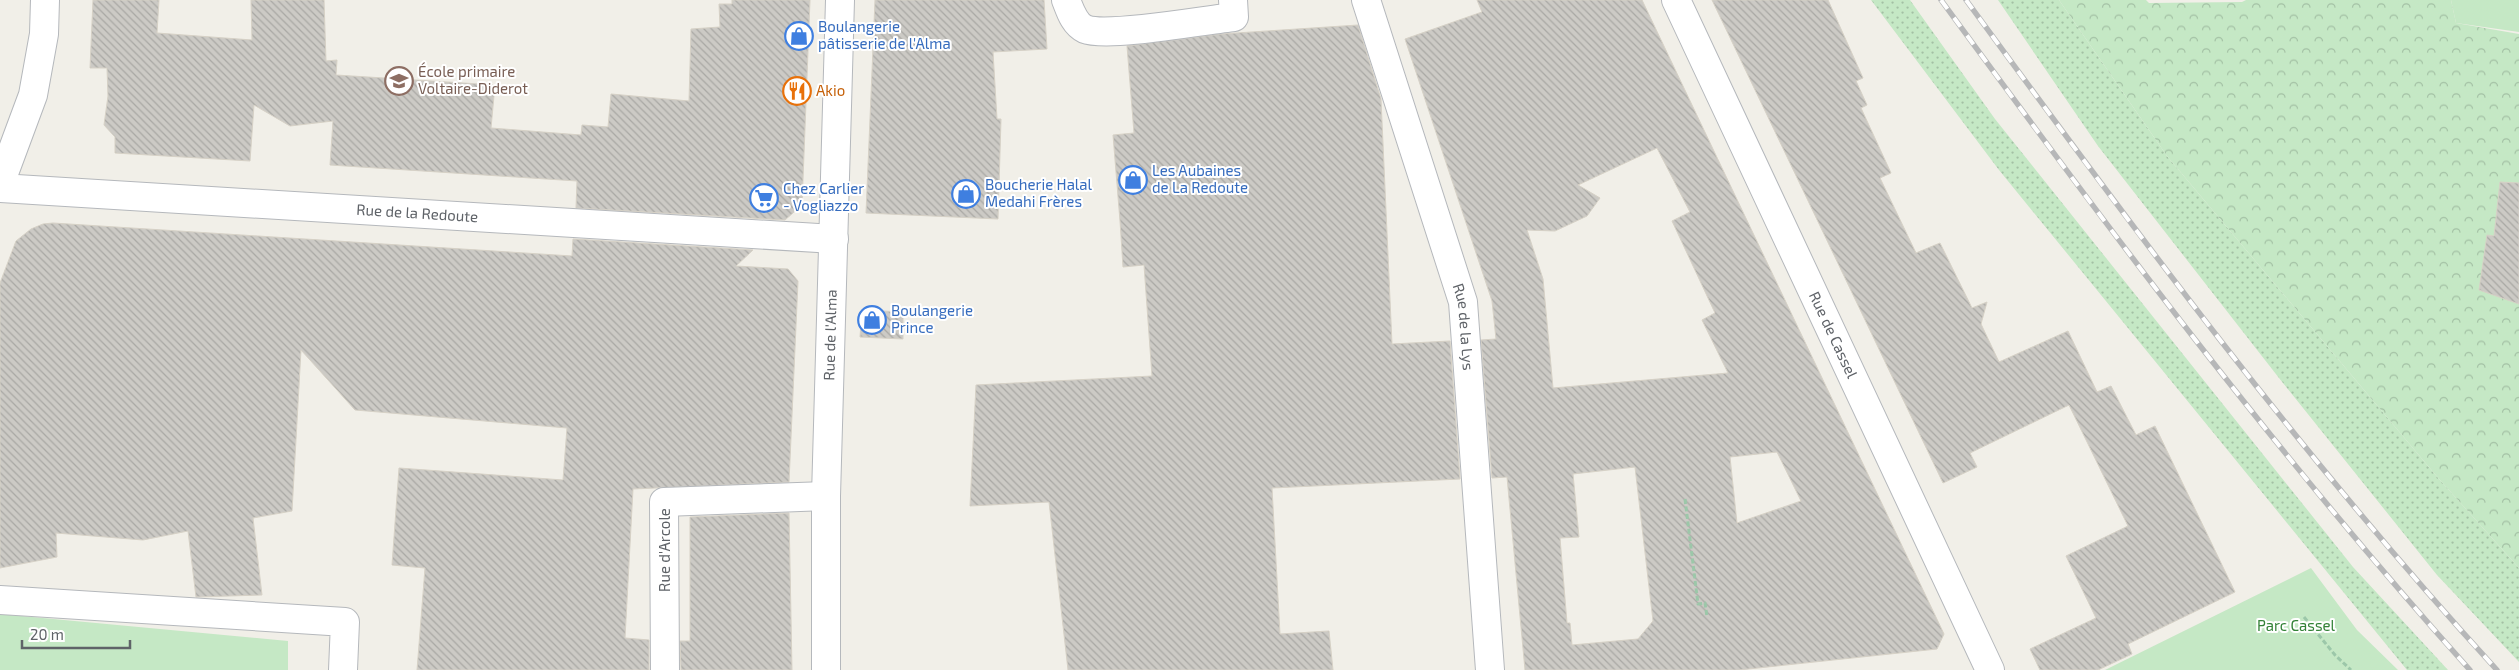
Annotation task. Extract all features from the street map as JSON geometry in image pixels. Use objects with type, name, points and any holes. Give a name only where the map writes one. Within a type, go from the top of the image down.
[{"type":"street","points":[[0,184],[33,95],[44,34],[45,0]]},
{"type":"street","name":"Rue de l'Alma","points":[[826,670],[826,496],[840,0]]},
{"type":"street","points":[[1066,0],[1073,18],[1083,28],[1105,32],[1234,17],[1233,0]]},
{"type":"street","name":"Rue de la Lys","points":[[1366,0],[1463,302],[1490,670]]},
{"type":"street","name":"Rue de Cassel","points":[[1676,0],[1989,670]]},
{"type":"street","name":"Rue de la Redoute","points":[[0,188],[834,239]]},
{"type":"street","name":"Rue d'Arcole","points":[[666,670],[664,502],[826,496]]},
{"type":"street","points":[[0,600],[345,622],[343,670]]},
{"type":"path","points":[[1685,500],[1698,604],[1706,603],[1707,617]]},
{"type":"path","points":[[2304,617],[2335,655],[2351,670]]},
{"type":"green space","points":[[1871,0],[1910,0],[1995,119],[2353,567],[2448,670],[2407,670],[1999,170]]},
{"type":"green space","points":[[1998,0],[2059,0],[2167,156],[2439,479],[2519,568],[2519,662],[2437,575],[2279,378],[2098,146]]},
{"type":"green space","points":[[2059,0],[2146,0],[2149,3],[2242,2],[2246,0],[2451,0],[2456,23],[2519,34],[2519,568],[2439,479],[2167,156]]},
{"type":"green space","points":[[2451,0],[2519,0],[2519,32],[2456,23]]},
{"type":"green space","name":"Parc Cassel","points":[[2311,568],[2357,630],[2398,670],[2105,670]]},
{"type":"green space","points":[[0,614],[288,641],[288,670],[0,670]]},
{"type":"building","points":[[93,0],[159,0],[157,33],[252,40],[251,0],[324,0],[326,61],[337,60],[336,75],[495,85],[491,128],[581,135],[582,125],[608,127],[611,94],[689,101],[691,29],[720,27],[719,4],[732,4],[732,0],[810,0],[802,205],[785,220],[576,208],[577,181],[330,165],[333,121],[290,126],[254,105],[250,161],[115,153],[115,137],[104,125],[108,96],[107,68],[90,68]]},
{"type":"building","points":[[875,0],[1044,0],[1047,49],[993,52],[997,119],[1001,119],[998,219],[866,213]]},
{"type":"building","points":[[1477,0],[1642,0],[1944,634],[1937,649],[1739,670],[1525,670],[1507,477],[1492,478],[1481,340],[1496,339],[1492,301],[1405,39],[1482,12]],"holes":[[[1657,148],[1690,212],[1672,221],[1715,313],[1702,320],[1728,373],[1553,388],[1543,279],[1527,230],[1555,231],[1587,216],[1600,198],[1578,185]],[[1777,452],[1801,501],[1737,523],[1730,457]],[[1635,467],[1653,621],[1638,639],[1572,645],[1570,623],[1567,623],[1560,538],[1579,537],[1573,474]]]},
{"type":"building","points":[[1712,0],[1828,0],[1863,78],[1856,81],[1867,105],[1861,108],[1891,173],[1880,178],[1916,253],[1940,243],[1972,308],[1987,302],[1981,324],[1999,362],[2068,331],[2097,392],[2111,386],[2136,435],[2155,426],[2235,592],[2128,644],[2132,654],[2098,670],[2040,670],[2030,649],[2096,618],[2066,556],[2128,526],[2069,405],[1970,453],[1977,467],[1943,483]]},
{"type":"building","points":[[1358,25],[1381,99],[1392,344],[1450,341],[1460,479],[1272,488],[1280,634],[1329,631],[1333,670],[1068,670],[1049,502],[970,506],[976,385],[1152,376],[1144,265],[1123,267],[1113,135],[1134,133],[1127,46],[1221,34]]},
{"type":"building","points":[[2500,182],[2519,183],[2519,304],[2479,290],[2487,235],[2494,236]]},
{"type":"building","points":[[53,223],[572,256],[573,239],[753,250],[736,266],[788,269],[798,281],[789,482],[633,489],[625,638],[649,640],[649,670],[417,670],[425,568],[392,565],[399,468],[563,480],[567,428],[355,410],[301,350],[292,511],[253,518],[262,595],[196,597],[188,531],[143,540],[56,533],[57,557],[0,568],[0,283],[16,241],[31,229],[43,224]]},
{"type":"building","points":[[862,310],[903,312],[903,339],[860,337]]},
{"type":"building","points":[[789,513],[792,670],[681,670],[680,641],[690,641],[690,517]]},
{"type":"railway","points":[[1941,0],[2197,342],[2330,508],[2470,670]]},
{"type":"railway","points":[[1966,0],[2157,258],[2288,426],[2356,509],[2497,670]]},
{"type":"place","name":"Boulangerie pâtisserie de l'Alma","points":[[799,36]]},
{"type":"place","name":"École primaire Voltaire-Diderot","points":[[399,81]]},
{"type":"place","name":"Akio","points":[[797,91]]},
{"type":"place","name":"Les Aubaines de La Redoute","points":[[1133,180]]},
{"type":"place","name":"Boucherie Halal Medahi Frères","points":[[966,194]]},
{"type":"place","name":"Chez Carlier - Vogliazzo","points":[[764,198]]},
{"type":"place","name":"Boulangerie Prince","points":[[872,320]]}]
